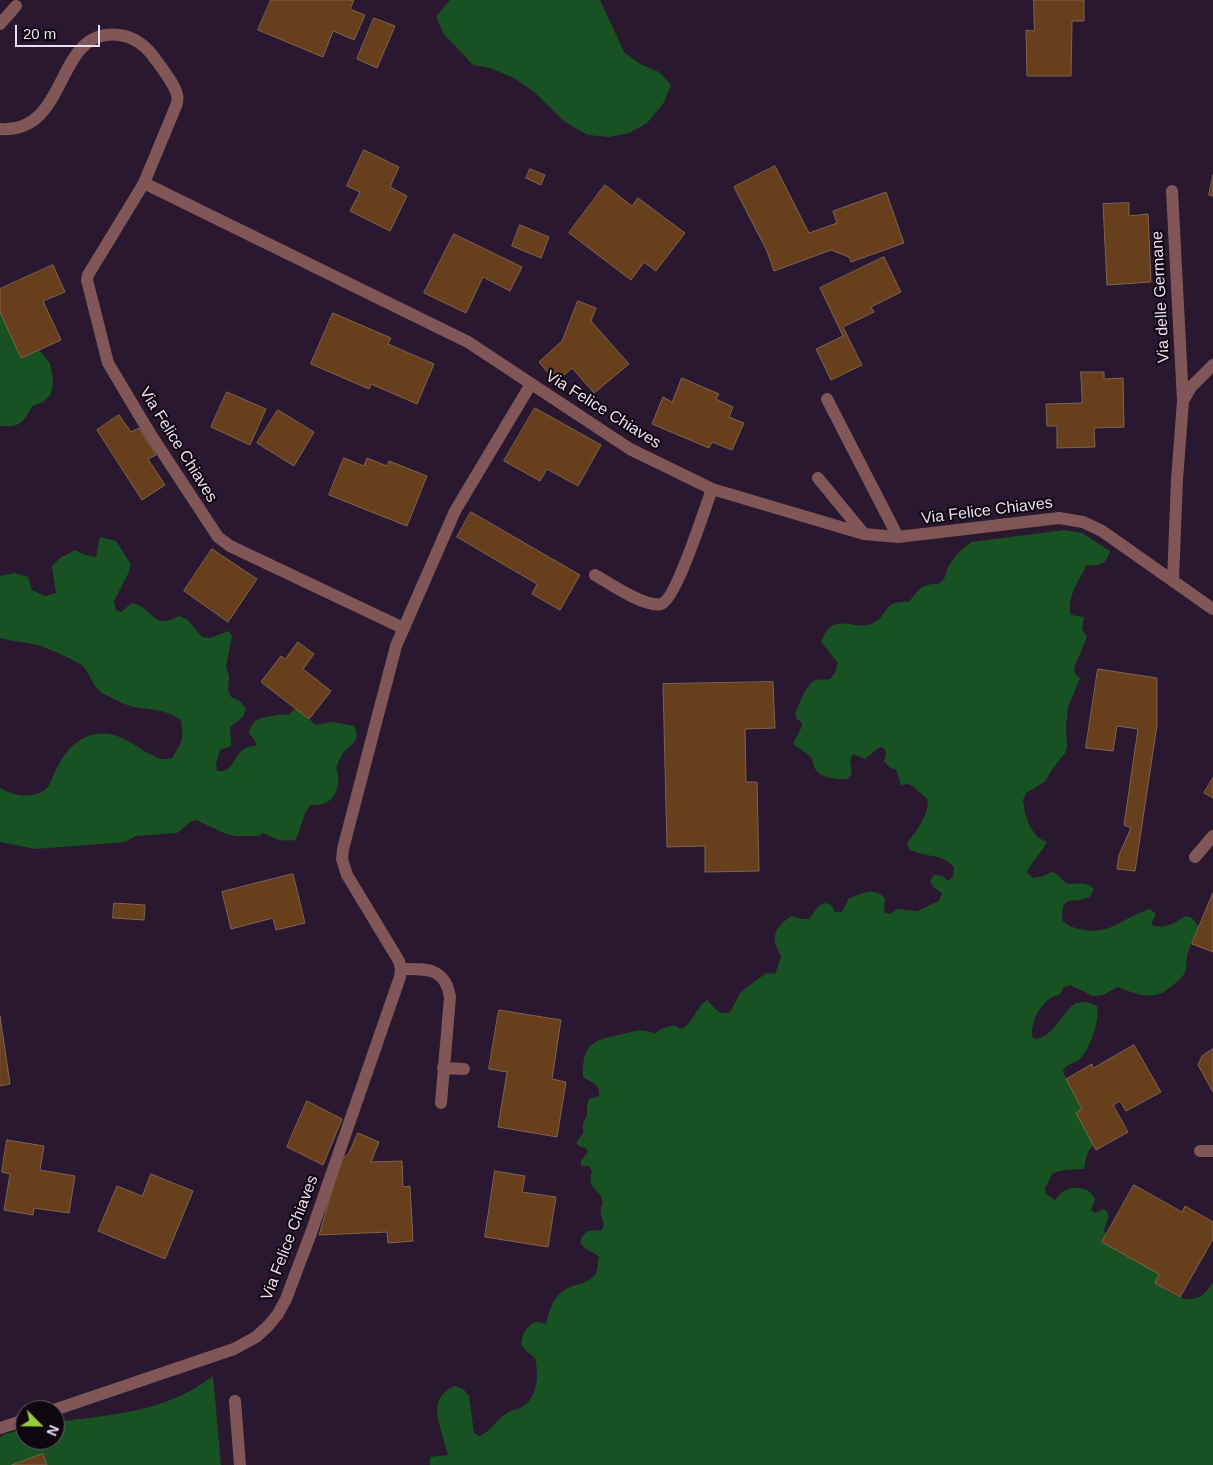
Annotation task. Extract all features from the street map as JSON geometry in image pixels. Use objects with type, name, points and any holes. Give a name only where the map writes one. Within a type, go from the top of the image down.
[{"type":"street","points":[[0,24],[16,6]]},
{"type":"street","name":"Via Felice Chiaves","points":[[0,129],[10,130],[24,126],[38,116],[50,102],[73,57],[85,43],[112,35],[128,37],[142,43],[151,54],[173,85],[177,95],[176,106],[144,183],[88,275],[87,280],[108,364],[218,538],[230,546],[403,628]]},
{"type":"street","name":"Via Felice Chiaves","points":[[144,183],[468,342],[630,449],[712,489],[864,534],[898,538],[1059,518],[1083,522],[1102,531],[1177,583]]},
{"type":"street","name":"Via delle Germane","points":[[1172,191],[1183,401],[1177,480],[1177,583]]},
{"type":"street","points":[[1183,401],[1191,387],[1213,365]]},
{"type":"street","name":"Via Felice Chiaves","points":[[65,1406],[234,1349],[256,1337],[268,1326],[278,1314],[286,1299],[311,1233],[400,977],[399,961],[347,875],[342,858],[396,646],[455,511],[531,384]]},
{"type":"street","points":[[827,398],[898,538]]},
{"type":"street","points":[[818,478],[864,534]]},
{"type":"street","points":[[595,575],[645,602],[660,604],[667,601],[680,576],[712,489]]},
{"type":"street","points":[[1177,583],[1213,609]]},
{"type":"street","points":[[1195,857],[1213,836]]},
{"type":"street","points":[[401,969],[428,969],[442,977],[448,985],[450,997],[441,1103]]},
{"type":"street","points":[[443,1068],[464,1069]]},
{"type":"street","points":[[1200,1151],[1213,1151]]},
{"type":"street","points":[[235,1401],[240,1465]]},
{"type":"street","points":[[0,1428],[15,1423]]},
{"type":"green space","points":[[450,0],[600,0],[624,52],[640,64],[659,72],[671,85],[663,104],[647,123],[629,133],[609,137],[588,135],[565,122],[533,91],[514,78],[490,68],[473,65],[443,33],[436,16]]},
{"type":"green space","points":[[0,312],[21,358],[39,350],[50,363],[53,381],[51,394],[43,402],[32,406],[23,421],[12,426],[0,426]]},
{"type":"green space","points":[[1064,530],[1082,533],[1110,551],[1107,559],[1102,563],[1087,565],[1077,583],[1070,602],[1071,615],[1084,617],[1082,629],[1087,637],[1074,668],[1075,674],[1080,678],[1068,707],[1067,747],[1065,753],[1045,782],[1026,793],[1023,800],[1030,827],[1037,837],[1047,842],[1027,872],[1033,878],[1044,876],[1051,872],[1055,873],[1067,884],[1085,884],[1094,889],[1090,897],[1068,901],[1063,906],[1062,920],[1075,928],[1091,931],[1108,928],[1150,909],[1156,914],[1151,924],[1155,926],[1169,925],[1186,916],[1192,918],[1199,927],[1188,953],[1184,973],[1179,980],[1165,991],[1146,996],[1118,987],[1103,995],[1093,996],[1070,985],[1064,987],[1060,994],[1048,1000],[1040,1008],[1032,1031],[1032,1036],[1035,1039],[1048,1034],[1076,1003],[1087,1002],[1097,1006],[1098,1012],[1096,1026],[1084,1054],[1080,1059],[1063,1070],[1082,1109],[1076,1113],[1094,1145],[1088,1153],[1084,1169],[1064,1170],[1053,1173],[1045,1188],[1046,1194],[1055,1200],[1068,1189],[1082,1188],[1090,1192],[1095,1200],[1091,1210],[1095,1213],[1104,1209],[1108,1213],[1104,1230],[1106,1235],[1102,1242],[1159,1274],[1155,1283],[1172,1293],[1184,1299],[1196,1298],[1204,1294],[1213,1283],[1213,1465],[430,1465],[430,1457],[448,1455],[437,1414],[437,1405],[443,1394],[456,1386],[464,1390],[469,1396],[474,1433],[480,1436],[488,1431],[503,1415],[522,1407],[531,1398],[537,1378],[535,1358],[525,1350],[522,1344],[525,1332],[534,1323],[546,1324],[553,1303],[563,1291],[586,1282],[596,1274],[599,1257],[581,1244],[581,1238],[587,1231],[602,1230],[604,1224],[601,1216],[601,1206],[603,1203],[592,1185],[592,1171],[589,1166],[581,1166],[581,1161],[588,1152],[586,1148],[576,1143],[583,1133],[583,1123],[587,1116],[589,1099],[599,1096],[597,1086],[583,1077],[585,1057],[591,1045],[604,1038],[635,1031],[646,1031],[654,1034],[661,1029],[674,1025],[681,1029],[685,1027],[707,1000],[720,1012],[730,1012],[741,992],[766,973],[775,974],[781,957],[775,942],[777,930],[785,920],[792,916],[809,919],[819,906],[825,903],[831,905],[835,912],[842,912],[849,898],[872,892],[881,894],[885,898],[884,912],[890,914],[897,909],[917,911],[939,901],[942,893],[933,887],[930,881],[934,875],[943,876],[948,881],[953,877],[954,868],[950,863],[909,849],[907,842],[925,816],[928,804],[927,799],[911,785],[901,785],[896,770],[889,767],[884,761],[885,749],[880,747],[865,759],[853,754],[850,761],[852,774],[847,779],[838,779],[828,778],[820,774],[814,767],[812,759],[793,744],[802,723],[795,714],[804,694],[813,681],[830,679],[835,673],[838,663],[821,642],[827,631],[832,626],[842,623],[871,624],[881,617],[889,606],[900,602],[909,602],[924,586],[938,584],[944,579],[948,567],[956,555],[971,542]]},
{"type":"green space","points":[[100,537],[116,541],[130,563],[129,572],[114,601],[116,610],[121,612],[132,603],[145,609],[157,620],[170,620],[179,616],[188,620],[202,637],[210,638],[228,631],[232,636],[226,667],[229,676],[228,690],[231,697],[241,702],[246,709],[243,717],[230,727],[231,746],[220,750],[216,764],[217,771],[224,771],[229,768],[242,750],[257,746],[249,734],[254,722],[259,719],[288,715],[296,708],[316,725],[333,722],[354,726],[356,738],[343,753],[336,768],[338,772],[338,786],[334,796],[327,802],[310,805],[295,840],[281,840],[263,833],[259,836],[226,834],[196,820],[190,822],[177,833],[136,836],[125,842],[35,849],[0,842],[0,788],[17,795],[30,795],[42,792],[48,787],[66,753],[80,740],[96,734],[113,735],[163,759],[172,758],[181,740],[181,720],[175,716],[131,706],[100,692],[93,684],[84,667],[61,654],[36,645],[0,638],[0,576],[15,573],[28,577],[32,590],[45,596],[56,593],[52,566],[60,558],[75,550],[85,555],[96,557]]},
{"type":"green space","points":[[213,1376],[221,1465],[47,1465],[43,1454],[12,1465],[0,1465],[0,1438],[4,1434],[15,1431],[15,1450],[65,1450],[65,1421],[117,1414],[158,1405],[195,1388]]},
{"type":"building","points":[[271,0],[354,0],[350,9],[365,15],[354,40],[333,31],[323,57],[258,30]]},
{"type":"building","points":[[1034,0],[1084,0],[1084,21],[1072,21],[1071,76],[1027,76],[1026,30],[1034,31]]},
{"type":"building","points":[[374,18],[395,26],[377,68],[357,59]]},
{"type":"building","points":[[364,150],[399,167],[390,187],[407,196],[390,231],[350,211],[360,192],[347,186]]},
{"type":"building","points":[[775,166],[809,233],[837,223],[833,211],[886,192],[904,243],[851,262],[849,257],[831,250],[774,271],[767,251],[734,187]]},
{"type":"building","points":[[530,169],[545,175],[541,185],[526,178]]},
{"type":"building","points":[[1213,175],[1213,196],[1209,195]]},
{"type":"building","points":[[605,185],[632,206],[638,198],[685,233],[656,271],[644,262],[631,280],[569,233]]},
{"type":"building","points":[[1129,203],[1129,216],[1148,214],[1151,282],[1107,285],[1103,204]]},
{"type":"building","points":[[520,225],[549,237],[541,258],[512,246]]},
{"type":"building","points":[[454,234],[522,267],[510,291],[483,277],[466,313],[424,293]]},
{"type":"building","points":[[884,257],[901,292],[871,307],[874,312],[843,327],[862,365],[831,380],[816,349],[843,336],[820,288]]},
{"type":"building","points":[[53,265],[65,292],[43,301],[61,340],[21,358],[0,312],[0,289]]},
{"type":"building","points":[[578,301],[596,308],[591,321],[629,364],[594,393],[572,368],[556,382],[539,362],[562,341]]},
{"type":"building","points":[[333,313],[391,338],[388,344],[434,364],[417,404],[371,384],[369,389],[311,364]]},
{"type":"building","points":[[1081,372],[1104,372],[1104,379],[1123,378],[1124,427],[1094,428],[1095,447],[1057,448],[1057,426],[1047,426],[1046,404],[1082,403]]},
{"type":"building","points":[[682,378],[719,394],[716,399],[733,407],[729,417],[744,423],[732,450],[712,442],[709,448],[652,424],[663,397],[672,402]]},
{"type":"building","points":[[227,392],[266,409],[250,445],[211,427]]},
{"type":"building","points":[[535,408],[601,445],[578,486],[547,469],[540,481],[504,461]]},
{"type":"building","points":[[278,410],[314,432],[294,466],[257,443]]},
{"type":"building","points":[[119,415],[131,432],[139,428],[156,455],[148,459],[165,485],[142,500],[97,430]]},
{"type":"building","points":[[344,458],[364,466],[367,458],[387,466],[389,461],[427,476],[407,526],[329,495]]},
{"type":"building","points":[[471,512],[580,575],[560,610],[532,594],[537,584],[457,537]]},
{"type":"building","points":[[212,549],[257,579],[228,622],[184,591]]},
{"type":"building","points":[[298,642],[314,654],[303,669],[331,691],[309,719],[261,682],[281,656],[285,659]]},
{"type":"building","points":[[1098,669],[1157,678],[1157,725],[1135,871],[1117,869],[1119,855],[1131,828],[1124,825],[1138,729],[1117,726],[1113,751],[1086,748]]},
{"type":"building","points":[[773,682],[775,728],[745,729],[746,782],[757,782],[759,871],[705,872],[705,846],[667,847],[663,684]]},
{"type":"building","points":[[1213,778],[1213,798],[1204,793]]},
{"type":"building","points":[[293,874],[305,923],[276,930],[273,918],[231,929],[222,892]]},
{"type":"building","points":[[1213,893],[1213,952],[1192,944]]},
{"type":"building","points":[[114,903],[145,905],[144,920],[113,918]]},
{"type":"building","points":[[499,1010],[561,1020],[552,1079],[566,1082],[557,1137],[498,1127],[507,1072],[489,1069]]},
{"type":"building","points":[[0,1016],[10,1084],[0,1086]]},
{"type":"building","points":[[1134,1045],[1161,1092],[1126,1111],[1120,1101],[1113,1105],[1128,1132],[1096,1150],[1076,1113],[1082,1109],[1066,1079],[1092,1064],[1093,1068]]},
{"type":"building","points":[[1213,1049],[1213,1092],[1198,1065],[1202,1056]]},
{"type":"building","points":[[307,1101],[342,1119],[323,1165],[287,1147]]},
{"type":"building","points":[[358,1133],[379,1142],[371,1162],[402,1161],[403,1187],[410,1186],[413,1241],[388,1243],[387,1232],[319,1235],[341,1160],[349,1153]]},
{"type":"building","points":[[7,1140],[44,1146],[40,1170],[75,1176],[69,1213],[34,1208],[33,1215],[4,1210],[10,1174],[2,1172]]},
{"type":"building","points":[[495,1171],[525,1176],[522,1192],[556,1197],[548,1247],[485,1237]]},
{"type":"building","points":[[151,1174],[193,1191],[165,1259],[98,1231],[117,1186],[142,1196]]},
{"type":"building","points":[[1134,1185],[1182,1212],[1185,1206],[1213,1222],[1213,1239],[1180,1297],[1155,1283],[1159,1274],[1102,1242]]},
{"type":"building","points":[[43,1454],[47,1465],[12,1465]]}]
